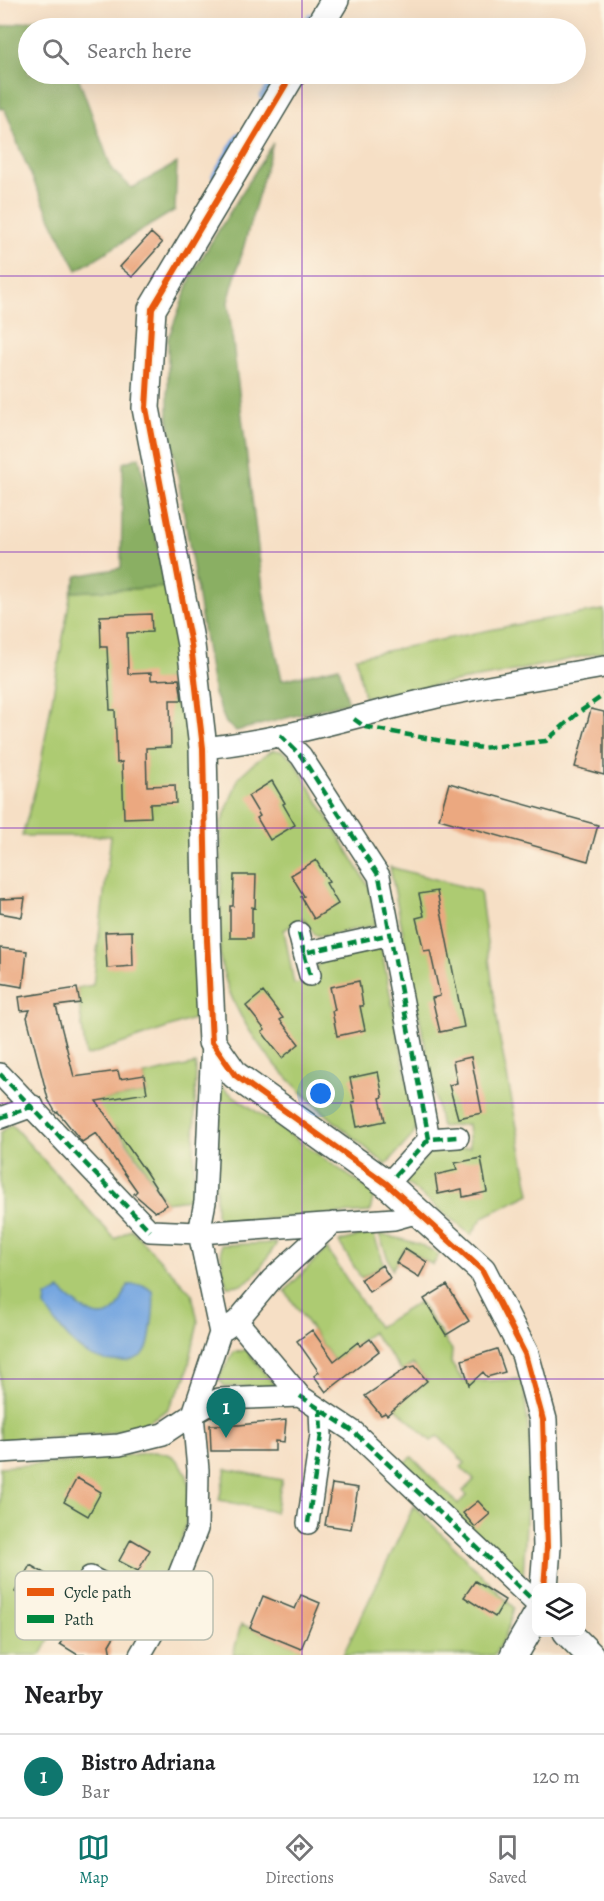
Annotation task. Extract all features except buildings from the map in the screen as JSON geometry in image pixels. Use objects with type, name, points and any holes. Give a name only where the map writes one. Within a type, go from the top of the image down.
[{"type":"street","points":[[324,18],[335,0]]},
{"type":"street","points":[[286,84],[152,309],[147,408],[191,645],[203,748],[207,939],[212,1042],[205,1202],[199,1233],[229,1327],[300,1396],[354,1432],[532,1598]]},
{"type":"street","points":[[203,748],[226,746],[354,719],[437,697],[604,667]]},
{"type":"street","points":[[280,735],[301,756],[380,876],[429,1139]]},
{"type":"street","points":[[310,975],[302,943],[390,934]]},
{"type":"street","points":[[212,1042],[235,1075],[387,1184],[482,1270],[525,1354],[543,1420],[547,1547],[544,1583]]},
{"type":"street","points":[[0,1074],[150,1231],[199,1233],[394,1219],[419,1212]]},
{"type":"street","points":[[0,1118],[33,1106]]},
{"type":"street","points":[[395,1176],[429,1139],[458,1137]]},
{"type":"street","points":[[180,1571],[197,1529],[198,1470],[193,1414],[229,1327],[272,1279],[333,1223]]},
{"type":"street","points":[[0,1452],[119,1445],[163,1434],[219,1399],[300,1396]]},
{"type":"street","points":[[308,1524],[321,1435],[320,1409]]},
{"type":"street","points":[[514,1655],[532,1625]]},
{"type":"street","points":[[572,1637],[590,1655]]},
{"type":"street","points":[[140,1655],[149,1640]]},
{"type":"green space","points":[[18,23],[18,84],[81,84],[112,170],[132,188],[177,163],[175,210],[77,270],[34,182],[4,108],[0,109],[0,27]]},
{"type":"green space","points":[[273,143],[228,302],[264,597],[282,680],[339,667],[348,702],[236,731],[226,723],[214,694],[168,417],[168,339],[194,270]]},
{"type":"green space","points":[[139,457],[167,587],[71,592],[77,576],[121,568],[123,463]]},
{"type":"green space","points":[[167,587],[183,679],[164,680],[165,701],[184,700],[192,774],[196,893],[196,1018],[86,1056],[77,988],[93,985],[111,836],[22,836],[38,779],[71,592]]},
{"type":"green space","points":[[604,610],[604,652],[495,675],[364,697],[356,657],[535,621]]},
{"type":"green space","points":[[273,750],[282,751],[293,759],[369,887],[376,925],[324,936],[315,935],[303,918],[284,930],[294,984],[318,980],[316,967],[322,961],[381,948],[416,1125],[414,1134],[386,1165],[309,1099],[262,1049],[243,1021],[229,990],[220,957],[221,824],[239,777]]},
{"type":"green space","points":[[390,867],[480,891],[500,1040],[530,1194],[483,1217],[471,1235],[405,1182],[430,1151],[470,1147],[468,1124],[441,1127]]},
{"type":"green space","points":[[196,1064],[193,1191],[188,1199],[165,1202],[118,1130],[97,1115],[94,1083],[97,1101],[147,1093],[144,1075]]},
{"type":"green space","points":[[216,1065],[221,1087],[374,1193],[370,1212],[224,1222],[216,1215]]},
{"type":"green space","points":[[11,1124],[115,1239],[131,1229],[192,1294],[198,1322],[186,1378],[167,1410],[141,1426],[110,1433],[0,1441],[0,1133]]},
{"type":"green space","points":[[379,1234],[403,1239],[439,1255],[433,1265],[405,1248],[392,1270]]},
{"type":"green space","points":[[362,1235],[374,1235],[384,1264],[361,1278],[339,1242]]},
{"type":"green space","points":[[277,1243],[257,1273],[242,1285],[227,1286],[222,1269],[221,1245]]},
{"type":"green space","points":[[327,1249],[378,1327],[419,1302],[452,1350],[451,1363],[464,1382],[523,1379],[530,1446],[523,1578],[403,1464],[412,1457],[458,1504],[467,1495],[463,1491],[474,1480],[461,1467],[465,1463],[438,1436],[431,1441],[393,1405],[398,1374],[413,1393],[427,1381],[413,1364],[402,1371],[372,1332],[334,1361],[285,1291]]},
{"type":"green space","points":[[246,1350],[275,1386],[225,1387],[218,1378],[234,1352]]},
{"type":"green space","points":[[154,1452],[174,1457],[182,1466],[188,1479],[190,1494],[189,1510],[180,1543],[169,1571],[96,1571],[90,1568],[88,1571],[15,1571],[15,1640],[49,1640],[41,1655],[0,1655],[0,1467],[72,1462]]},
{"type":"green space","points":[[226,1469],[282,1480],[275,1512],[219,1500]]},
{"type":"green space","points":[[414,1506],[514,1608],[505,1637],[494,1655],[343,1655]]},
{"type":"green space","points":[[241,1624],[302,1649],[299,1655],[233,1655]]},
{"type":"water","points":[[128,1285],[143,1285],[153,1291],[154,1301],[148,1346],[142,1355],[129,1361],[105,1360],[84,1352],[63,1331],[45,1306],[46,1297],[60,1290],[92,1314],[107,1315],[119,1306]]},
{"type":"waterway","points":[[262,97],[270,84]]},
{"type":"waterway","points":[[214,176],[239,135]]},
{"type":"marked path","points":[[354,719],[365,727],[481,748],[546,741],[578,713],[604,695]]},
{"type":"marked path","points":[[280,735],[301,756],[379,876],[429,1139],[458,1137]]},
{"type":"marked path","points":[[299,933],[304,953]]},
{"type":"marked path","points":[[310,975],[304,953],[391,934]]},
{"type":"marked path","points":[[0,1074],[150,1231]]},
{"type":"marked path","points":[[0,1118],[33,1106]]},
{"type":"marked path","points":[[395,1176],[429,1139]]},
{"type":"marked path","points":[[300,1396],[354,1432],[532,1599]]},
{"type":"marked path","points":[[308,1523],[321,1435],[320,1409]]},
{"type":"cycle path","points":[[286,84],[152,309],[146,408],[191,645],[203,748],[207,940],[212,1042],[235,1075],[387,1184],[482,1270],[525,1354],[543,1420],[547,1547],[544,1583]]},
{"type":"place","name":"Bistro Adriana","points":[[226,1438]]}]
